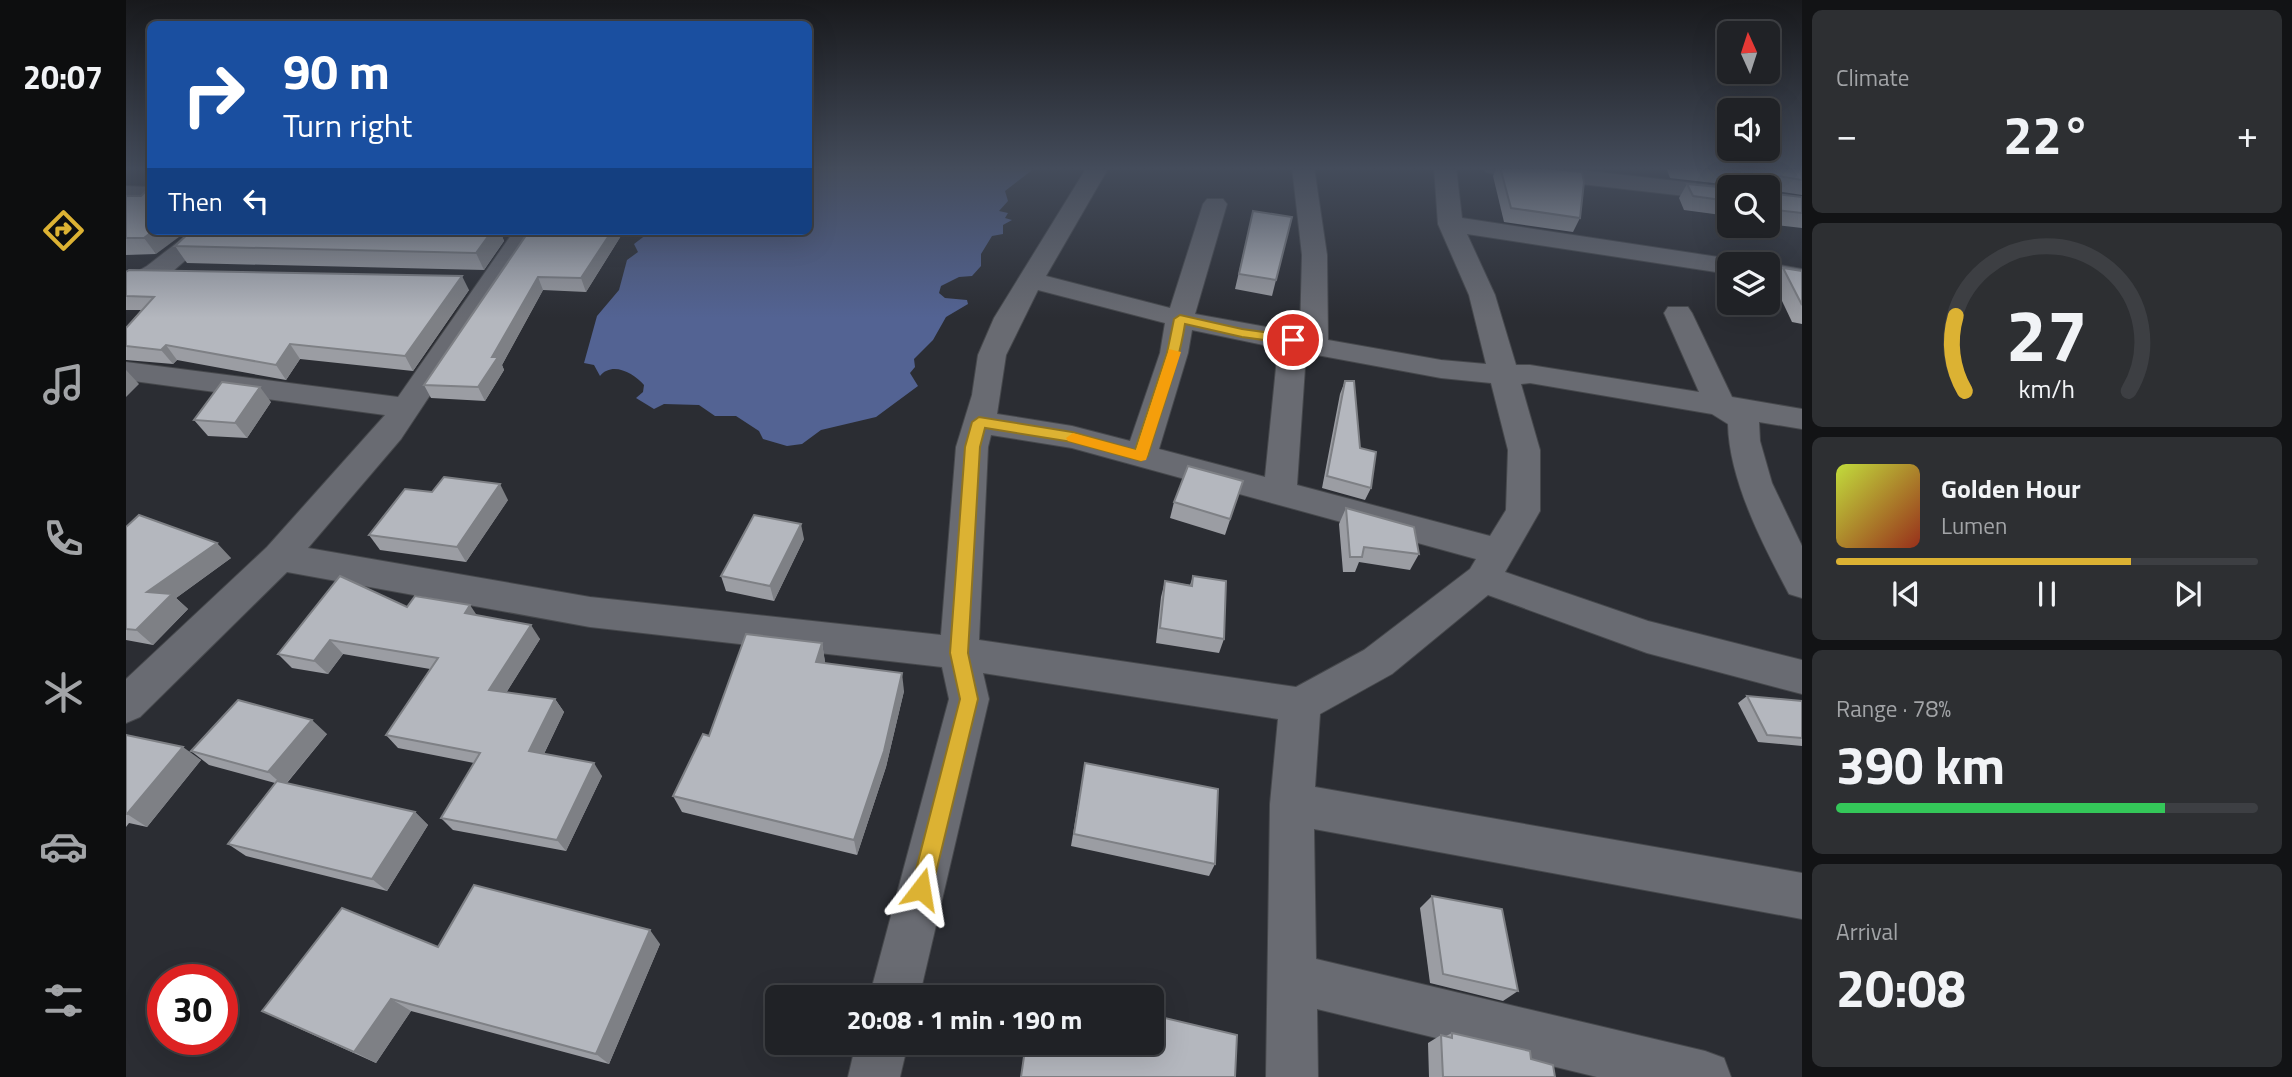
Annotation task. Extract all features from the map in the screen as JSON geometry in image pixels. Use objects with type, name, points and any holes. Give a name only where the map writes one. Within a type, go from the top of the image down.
[{"type":"street","points":[[897,985],[969,699],[959,653],[972,447],[992,355],[1008,318],[1069,217]]},
{"type":"street","points":[[1141,456],[1153,411],[1174,353],[1180,319],[1211,217]]},
{"type":"street","points":[[1280,493],[1304,342],[1317,297],[1311,217]]},
{"type":"street","points":[[280,557],[590,612],[959,653],[1300,705],[1378,662],[1491,566],[1523,511],[1524,450],[1482,296],[1449,217]]},
{"type":"street","points":[[1450,224],[1717,264]]},
{"type":"street","points":[[126,289],[156,272],[202,235]]},
{"type":"street","points":[[135,687],[280,557],[390,431],[478,281],[523,235]]},
{"type":"street","points":[[126,271],[197,273]]},
{"type":"street","points":[[1780,273],[1802,276]]},
{"type":"street","points":[[1033,280],[1242,333],[1304,342],[1441,369],[1504,375],[1530,374],[1802,419]]},
{"type":"street","points":[[1678,313],[1721,406],[1743,421],[1749,471],[1794,547],[1802,584]]},
{"type":"street","points":[[126,371],[405,408]]},
{"type":"street","points":[[979,422],[1072,437],[1280,493],[1491,566],[1647,637],[1802,677]]},
{"type":"street","points":[[1293,1077],[1292,804],[1300,705]]},
{"type":"street","points":[[1292,804],[1802,896]]},
{"type":"street","points":[[1292,978],[1705,1077]]},
{"type":"street","points":[[874,1077],[880,1055]]},
{"type":"water","points":[[812,217],[1005,217],[1012,220],[1003,225],[1003,234],[992,236],[981,254],[981,266],[972,276],[959,277],[941,286],[939,293],[945,298],[967,300],[968,304],[946,317],[933,340],[914,359],[915,367],[910,373],[918,386],[876,417],[821,430],[802,444],[787,446],[763,439],[759,431],[736,416],[715,416],[699,405],[664,404],[654,409],[636,398],[643,392],[644,385],[635,376],[623,370],[611,369],[600,376],[594,365],[584,363],[597,316],[619,290],[627,260],[638,252],[634,244],[646,235],[812,235]]},
{"type":"building","points":[[126,217],[147,217],[148,235],[144,238],[126,238]]},
{"type":"building","points":[[1252,217],[1292,217],[1276,280],[1239,274]]},
{"type":"building","points":[[187,235],[489,235],[476,253],[175,246]]},
{"type":"building","points":[[526,235],[609,235],[581,278],[538,277],[492,357],[498,357],[478,387],[424,385]]},
{"type":"building","points":[[1783,268],[1802,271],[1802,305]]},
{"type":"building","points":[[126,272],[462,276],[405,356],[290,344],[276,365],[166,345],[161,350],[126,346],[126,328],[154,297],[126,296]]},
{"type":"building","points":[[1345,381],[1354,381],[1360,448],[1376,452],[1371,488],[1327,476]]},
{"type":"building","points":[[222,382],[260,387],[235,423],[194,420]]},
{"type":"building","points":[[1188,466],[1243,481],[1230,519],[1174,502]]},
{"type":"building","points":[[444,477],[500,484],[457,547],[369,535],[405,489],[432,492]]},
{"type":"building","points":[[1346,508],[1414,527],[1419,554],[1364,547],[1362,557],[1350,557]]},
{"type":"building","points":[[139,515],[217,543],[147,592],[172,594],[136,630],[126,629],[126,527]]},
{"type":"building","points":[[754,515],[801,524],[770,586],[721,576]]},
{"type":"building","points":[[340,576],[407,607],[415,596],[470,605],[465,613],[531,625],[489,690],[555,699],[529,751],[594,763],[557,840],[441,818],[480,753],[386,735],[438,658],[330,640],[314,661],[278,654]]},
{"type":"building","points":[[1193,576],[1226,581],[1224,639],[1160,628],[1165,581],[1192,586]]},
{"type":"building","points":[[746,634],[822,643],[816,662],[902,673],[884,751],[854,840],[673,796],[703,734],[709,736]]},
{"type":"building","points":[[1747,696],[1802,701],[1802,738],[1767,735]]},
{"type":"building","points":[[238,700],[312,720],[268,772],[191,751]]},
{"type":"building","points":[[126,735],[183,747],[127,814],[126,814]]},
{"type":"building","points":[[1085,763],[1218,789],[1215,864],[1074,834]]},
{"type":"building","points":[[277,781],[415,812],[372,879],[228,844]]},
{"type":"building","points":[[474,885],[650,930],[596,1054],[391,999],[354,1052],[262,1011],[342,908],[438,947]]},
{"type":"building","points":[[1432,896],[1502,909],[1518,991],[1443,974]]},
{"type":"building","points":[[1164,1018],[1237,1035],[1235,1077],[1021,1077],[1024,1055],[1164,1055]]},
{"type":"building","points":[[1452,1033],[1530,1051],[1531,1059],[1553,1065],[1555,1077],[1443,1077],[1441,1035],[1452,1038]]},
{"type":"slow traffic","points":[[1073,438],[1141,456],[1153,411],[1174,352]]},
{"type":"route","points":[[921,889],[969,699],[959,653],[972,447],[979,422],[1072,437],[1141,456],[1153,411],[1174,353],[1180,319],[1242,333],[1293,340]]}]
